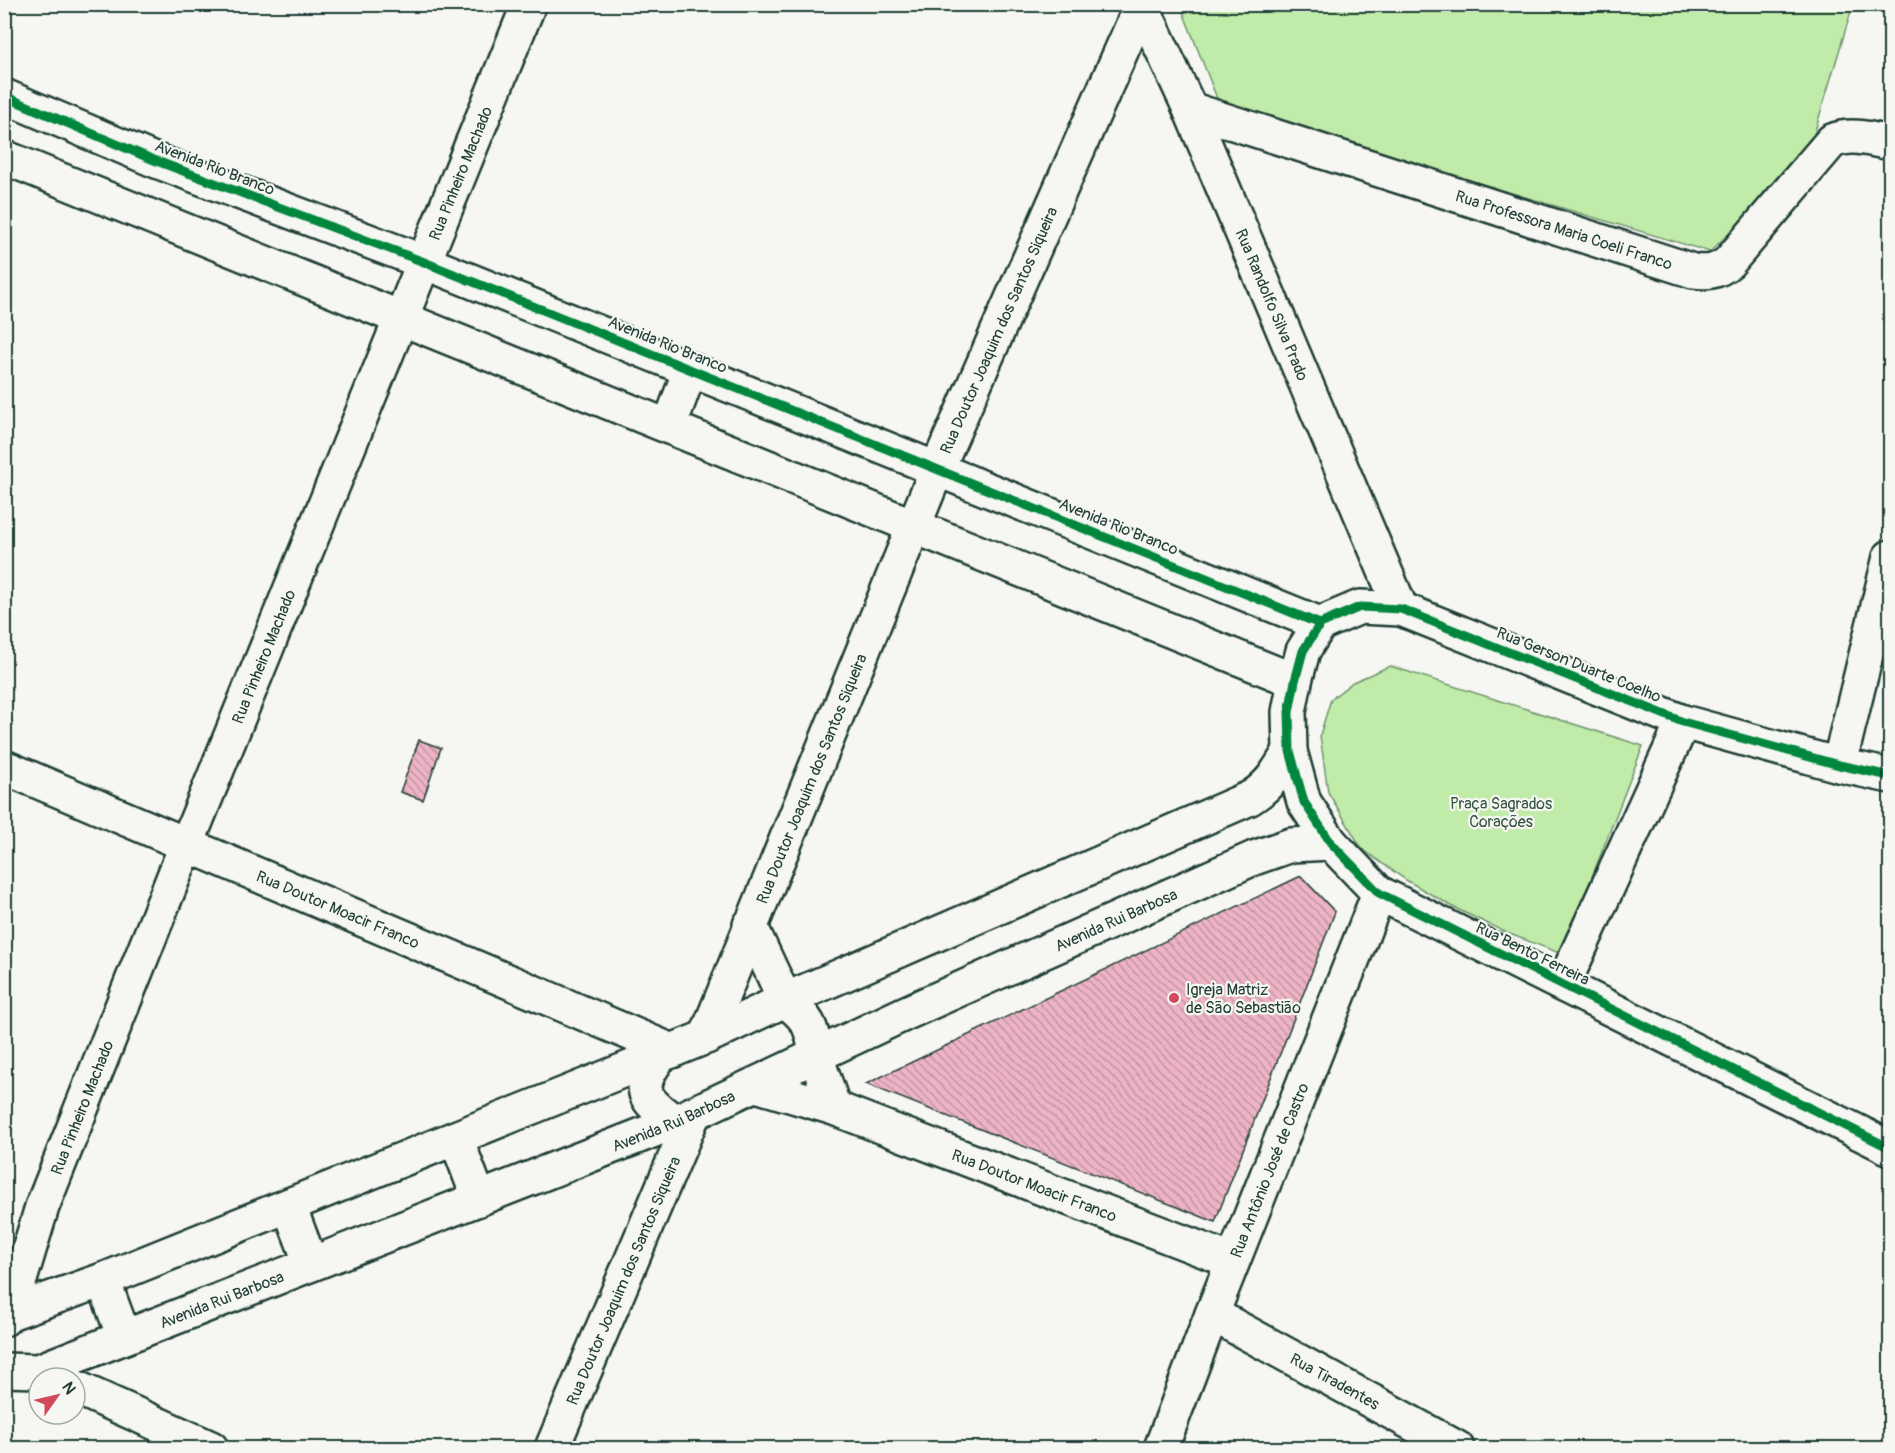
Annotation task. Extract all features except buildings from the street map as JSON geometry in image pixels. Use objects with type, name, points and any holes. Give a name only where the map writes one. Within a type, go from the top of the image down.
[{"type":"street","name":"Rua Pinheiro Machado","points":[[7,1316],[42,1207],[186,846],[529,4]]},
{"type":"street","name":"Rua Randolfo Silva Prado","points":[[1142,5],[1190,109],[1401,609]]},
{"type":"street","name":"Rua Doutor Joaquim dos Santos Siqueira","points":[[706,1037],[938,469],[1142,5]]},
{"type":"street","name":"Avenida Rio Branco","points":[[4,96],[154,160],[424,262],[1320,624]]},
{"type":"street","name":"Rua Professora Maria Coeli Franco","points":[[1190,109],[1693,271],[1708,273],[1730,262],[1832,141],[1846,137],[1860,137],[1890,143]]},
{"type":"street","points":[[4,157],[1295,681],[1303,651],[1320,624]]},
{"type":"street","points":[[132,208],[154,160]]},
{"type":"street","points":[[669,427],[690,369]]},
{"type":"street","points":[[1839,765],[1890,557]]},
{"type":"street","name":"Rua Gerson Duarte Coelho","points":[[1320,624],[1360,607],[1401,609],[1683,722],[1839,765],[1890,776]]},
{"type":"street","name":"Rua Bento Ferreira","points":[[1295,681],[1289,712],[1290,750],[1304,802],[1331,843],[1379,893],[1890,1148]]},
{"type":"street","points":[[1563,985],[1683,722]]},
{"type":"street","points":[[7,1316],[103,1280],[666,1054],[1250,798],[1272,779],[1290,750]]},
{"type":"street","name":"Rua Doutor Moacir Franco","points":[[4,767],[666,1054]]},
{"type":"street","name":"Avenida Rui Barbosa","points":[[63,1366],[124,1337],[685,1118],[904,1014],[1254,858],[1291,845],[1331,843]]},
{"type":"street","name":"Rua Antônio José de Castro","points":[[1161,1449],[1232,1261],[1379,893]]},
{"type":"street","name":"Rua Doutor Joaquim dos Santos Siqueira","points":[[750,926],[785,1000]]},
{"type":"street","points":[[785,1000],[802,1013],[809,1022],[813,1032],[816,1056],[834,1108]]},
{"type":"street","points":[[666,1054],[650,1070],[645,1086],[648,1098],[652,1103],[685,1118]]},
{"type":"street","name":"Rua Doutor Moacir Franco","points":[[756,1085],[834,1108],[1232,1261]]},
{"type":"street","name":"Rua Doutor Joaquim dos Santos Siqueira","points":[[552,1449],[685,1118]]},
{"type":"street","points":[[456,1138],[479,1198]]},
{"type":"street","points":[[289,1206],[311,1264]]},
{"type":"street","points":[[103,1280],[124,1337]]},
{"type":"street","name":"Rua Tiradentes","points":[[1212,1314],[1457,1449]]},
{"type":"street","name":"Avenida Rui Barbosa","points":[[4,1370],[27,1372]]},
{"type":"street","points":[[87,1392],[212,1449]]},
{"type":"green space","points":[[1186,4],[1853,5],[1808,154],[1710,252],[1220,106],[1183,12]]},
{"type":"green space","name":"Praça Sagrados Corações","points":[[1390,666],[1643,746],[1562,954],[1507,933],[1455,908],[1406,880],[1362,849],[1328,792],[1320,735],[1331,699],[1353,682]]},
{"type":"cycle path","points":[[4,96],[154,160],[424,262],[1320,624]]},
{"type":"cycle path","points":[[1890,776],[1839,765],[1683,722],[1401,609],[1360,607],[1320,624],[1303,651],[1289,712],[1290,751],[1304,802],[1331,843],[1379,893],[1890,1148]]},
{"type":"place","name":"Igreja Matriz de São Sebastião","points":[[1174,998]]}]
